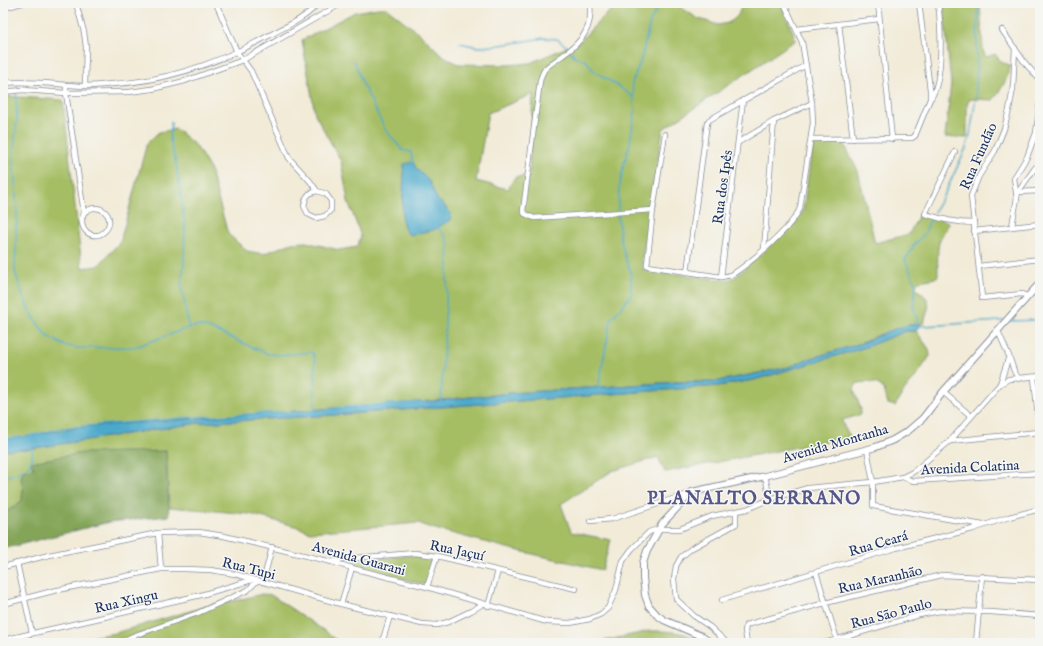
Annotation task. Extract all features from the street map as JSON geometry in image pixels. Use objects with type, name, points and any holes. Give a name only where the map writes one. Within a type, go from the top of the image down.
[{"type":"street","points":[[3,8],[22,3]]},
{"type":"street","points":[[76,3],[84,32],[86,47],[86,86]]},
{"type":"street","points":[[216,3],[237,52],[251,71],[289,158],[317,191],[326,194],[329,197],[331,210],[325,216],[316,218],[308,214],[304,206],[306,198],[309,194],[317,191]]},
{"type":"street","points":[[3,83],[28,82],[86,86],[157,79],[186,72],[216,62],[237,52],[306,14],[318,3]]},
{"type":"street","points":[[3,92],[23,90],[66,93],[129,92],[152,89],[184,81],[243,60],[342,3]]},
{"type":"street","points":[[590,3],[591,14],[587,30],[578,43],[546,68],[540,81],[523,211],[525,214],[534,218],[653,210]]},
{"type":"street","points":[[665,134],[653,210],[647,265],[721,277],[732,275],[764,249],[791,224],[800,208],[813,123],[812,103],[802,42],[784,3]]},
{"type":"street","points":[[878,3],[892,139]]},
{"type":"street","points":[[919,3],[930,99]]},
{"type":"street","points":[[810,140],[892,139],[912,138],[915,136],[930,99],[934,93],[940,60],[941,22],[938,3]]},
{"type":"street","points":[[796,29],[879,19]]},
{"type":"street","points":[[840,24],[852,139]]},
{"type":"street","points":[[1002,30],[1025,63],[1040,80]]},
{"type":"street","name":"Rua Fundão","points":[[1015,48],[1012,89],[1004,129],[995,151],[979,176],[971,196],[982,298],[1022,294],[1027,296]]},
{"type":"street","points":[[687,272],[707,123],[709,120],[743,100],[806,65]]},
{"type":"street","points":[[66,85],[84,213],[81,220],[83,228],[86,232],[93,235],[97,235],[105,231],[109,224],[109,220],[108,216],[102,209],[94,207],[84,213]]},
{"type":"street","name":"Rua dos Ipês","points":[[721,277],[739,142],[743,100]]},
{"type":"street","points":[[1017,199],[1014,178],[1027,157],[1036,133],[1040,102]]},
{"type":"street","points":[[739,142],[774,121],[812,103]]},
{"type":"street","points":[[764,249],[774,121]]},
{"type":"street","points":[[955,152],[925,214],[951,222],[974,223]]},
{"type":"street","points":[[1012,226],[1018,192],[1035,168],[1040,164]]},
{"type":"street","points":[[1018,192],[1040,191]]},
{"type":"street","points":[[974,231],[1040,224]]},
{"type":"street","points":[[979,266],[1040,259]]},
{"type":"street","name":"Avenida Montanha","points":[[692,492],[765,476],[867,449],[893,440],[908,431],[923,418],[943,392],[1040,283]]},
{"type":"street","points":[[1000,329],[1014,372],[1019,379]]},
{"type":"street","points":[[1000,384],[1009,356]]},
{"type":"street","points":[[658,529],[680,528],[712,516],[747,509],[770,498],[808,488],[873,482],[903,477],[913,472],[950,441],[1000,384],[1009,379],[1040,376]]},
{"type":"street","points":[[1034,377],[1040,439]]},
{"type":"street","points":[[943,392],[971,416]]},
{"type":"street","points":[[950,441],[1039,432]]},
{"type":"street","points":[[867,449],[873,482],[873,506],[984,525]]},
{"type":"street","name":"Avenida Colatina","points":[[903,477],[913,481],[1040,473]]},
{"type":"street","points":[[765,476],[770,498]]},
{"type":"street","points":[[590,521],[612,519],[692,492]]},
{"type":"street","points":[[692,492],[669,515],[658,529],[643,563],[645,594],[650,606],[657,615],[664,620],[702,636],[711,643]]},
{"type":"street","name":"Rua Ceará","points":[[722,600],[896,548],[1040,509]]},
{"type":"street","points":[[727,643],[676,599],[674,579],[676,566],[681,557],[692,548],[736,524],[736,512]]},
{"type":"street","name":"Avenida Guarani","points":[[3,567],[158,533],[199,532],[224,536],[332,562],[427,587],[547,622],[570,622],[590,619],[601,614],[608,608],[613,600],[623,561],[631,550],[649,532],[658,529]]},
{"type":"street","points":[[158,533],[161,569]]},
{"type":"street","points":[[644,537],[649,539],[652,543]]},
{"type":"street","points":[[263,582],[272,547]]},
{"type":"street","name":"Rua Jaçuí","points":[[332,562],[342,559],[415,553],[437,556],[576,589]]},
{"type":"street","points":[[427,587],[437,556]]},
{"type":"street","points":[[18,563],[32,633]]},
{"type":"street","name":"Rua Tupi","points":[[3,604],[53,591],[161,569],[185,568],[235,574],[341,604],[422,624],[437,625],[448,622],[486,605]]},
{"type":"street","points":[[341,604],[352,568]]},
{"type":"street","points":[[486,605],[498,571]]},
{"type":"street","points":[[816,572],[838,641]]},
{"type":"street","name":"Rua Maranhão","points":[[747,643],[745,631],[746,625],[825,603],[942,575],[1040,580]]},
{"type":"street","points":[[976,643],[982,576]]},
{"type":"street","points":[[119,643],[138,634],[198,613],[248,590],[255,580]]},
{"type":"street","name":"Rua Xingu","points":[[3,640],[201,595],[255,580]]},
{"type":"street","name":"Rua São Paulo","points":[[825,643],[838,641],[919,615],[940,611],[978,611],[1038,615]]},
{"type":"street","points":[[382,643],[390,616]]},
{"type":"green space","points":[[620,3],[674,3],[697,18],[718,25],[728,23],[733,20],[738,15],[743,3],[781,3],[796,40],[663,129],[642,259],[643,270],[727,280],[735,277],[793,226],[803,211],[813,143],[843,142],[858,171],[875,243],[909,234],[920,213],[948,222],[938,246],[938,276],[932,279],[920,281],[916,285],[916,289],[926,297],[929,304],[924,323],[910,325],[878,335],[862,343],[805,360],[789,367],[714,382],[676,382],[511,393],[431,401],[81,427],[3,440],[3,96],[63,100],[82,268],[98,266],[120,242],[147,143],[159,132],[176,129],[196,146],[210,169],[228,234],[247,251],[263,254],[292,243],[306,242],[339,250],[357,247],[361,236],[348,201],[341,161],[315,114],[302,40],[355,12],[387,8],[420,34],[442,55],[458,64],[508,65],[530,63],[579,42],[603,17]],"holes":[[[533,94],[529,176],[515,177],[508,189],[476,181],[488,113]],[[413,162],[416,168],[429,181],[437,199],[447,208],[403,193]]]},
{"type":"green space","points":[[943,3],[980,3],[983,51],[986,57],[995,54],[1001,62],[1010,65],[1007,78],[993,100],[969,100],[967,105],[967,138],[945,137],[951,83]]},
{"type":"green space","points":[[906,331],[916,331],[929,349],[930,356],[895,406],[888,404],[884,390],[879,385],[867,382],[856,384],[854,390],[861,410],[860,415],[842,420],[844,427],[851,437],[665,472],[658,457],[612,471],[561,504],[571,532],[611,540],[602,570],[511,549],[428,527],[419,523],[310,532],[295,526],[250,514],[169,507],[166,451],[31,462],[34,468],[23,471],[21,478],[23,488],[22,501],[8,511],[3,512],[3,450],[28,449],[198,423],[335,415],[718,386],[754,380],[866,347]]},
{"type":"green space","points":[[166,451],[169,516],[109,522],[3,549],[3,512],[8,511],[22,501],[23,488],[21,478],[23,471],[34,468],[31,462],[82,453]]},
{"type":"green space","points":[[414,555],[433,559],[426,585],[345,564],[345,562]]},
{"type":"green space","points":[[262,594],[271,595],[340,643],[56,643],[115,633],[214,604]]},
{"type":"green space","points":[[649,631],[683,634],[702,643],[595,643]]},
{"type":"water","points":[[413,162],[416,168],[429,181],[437,199],[451,213],[450,220],[434,230],[409,235],[405,230],[402,220],[404,164]]},
{"type":"water","points":[[921,324],[916,331],[906,331],[866,347],[754,380],[718,386],[335,415],[198,423],[28,449],[3,450],[3,440],[81,427],[431,401],[511,393],[676,382],[714,382],[789,367],[805,360],[862,343],[894,329]]},
{"type":"waterway","points":[[618,210],[619,189],[629,147],[635,111],[632,83],[641,60],[650,22],[660,3]]},
{"type":"waterway","points":[[934,212],[946,191],[966,148],[970,135],[976,97],[977,3]]},
{"type":"waterway","points":[[460,43],[478,47],[544,38],[557,39],[570,49]]},
{"type":"waterway","points":[[571,51],[574,56],[586,61],[594,71],[633,97]]},
{"type":"waterway","points":[[354,61],[364,87],[385,129],[402,150],[411,152],[413,163]]},
{"type":"waterway","points":[[16,93],[17,119],[13,159],[17,209],[15,272],[26,304],[46,335],[63,345],[77,348],[135,347],[185,329],[198,326],[209,328],[268,354],[283,355],[311,352],[313,353],[315,360],[315,410]]},
{"type":"waterway","points":[[171,122],[170,140],[177,168],[185,225],[184,265],[181,284],[189,328]]},
{"type":"waterway","points":[[598,389],[611,319],[631,295],[631,272],[620,237],[618,214]]},
{"type":"waterway","points":[[917,326],[917,318],[913,305],[916,285],[905,260],[914,245],[925,233],[931,217]]},
{"type":"waterway","points":[[437,227],[445,235],[449,244],[441,401]]},
{"type":"waterway","points":[[1010,321],[1040,320]]},
{"type":"waterway","points":[[918,326],[1004,321]]},
{"type":"waterway","points":[[332,408],[424,402]]},
{"type":"waterway","points":[[3,439],[25,437],[61,428],[193,417],[288,412]]},
{"type":"waterway","points":[[3,477],[21,471],[29,466],[32,448]]},
{"type":"district","name":"PLANALTO SERRANO","points":[[754,498]]}]
